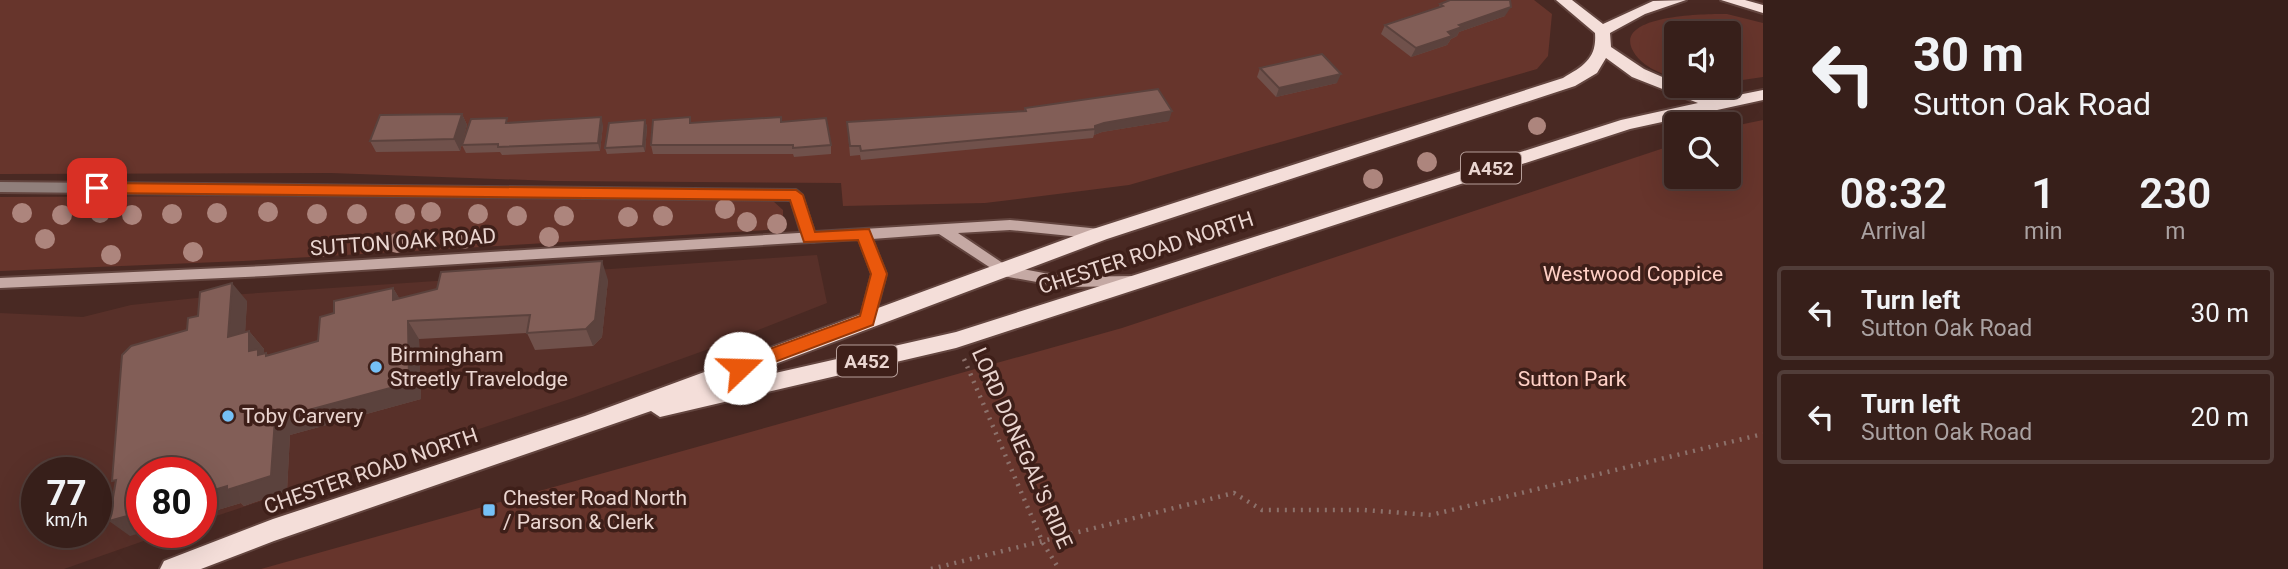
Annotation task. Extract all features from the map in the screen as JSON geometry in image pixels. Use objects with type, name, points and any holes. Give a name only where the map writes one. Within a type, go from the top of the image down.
[{"type":"highway","points":[[1563,0],[1602,31],[1604,49],[1638,73],[1714,104],[1763,95]]},
{"type":"highway","points":[[1602,31],[1653,1],[1679,0]]},
{"type":"highway","points":[[1728,0],[1763,9]]},
{"type":"highway","name":"CHESTER ROAD NORTH","points":[[172,569],[273,530],[587,425],[1100,234],[1569,82],[1591,69],[1604,49]]},
{"type":"highway","name":"CHESTER ROAD NORTH","points":[[587,425],[956,340],[1627,124],[1714,104]]},
{"type":"main road","name":"SUTTON OAK ROAD","points":[[0,283],[265,271],[1010,225],[1100,234]]},
{"type":"main road","points":[[943,230],[1003,271],[1065,282],[1143,281]]},
{"type":"main road","points":[[863,233],[879,274],[867,320]]},
{"type":"street","points":[[0,187],[796,195],[809,238]]},
{"type":"path","name":"LORD DONEGAL'S RIDE","points":[[956,340],[1044,543],[1059,569]]},
{"type":"path","points":[[931,569],[1044,543],[1234,493],[1262,510],[1364,510],[1431,515],[1763,434]]},
{"type":"shaded area","points":[[817,255],[827,303],[573,398],[217,516],[217,457],[126,457],[126,547],[64,569],[0,569],[0,313],[83,317],[131,305],[215,296]]},
{"type":"green space","points":[[0,0],[1534,0],[1552,14],[1548,56],[1537,69],[1129,185],[985,203],[843,206],[841,183],[554,181],[331,173],[0,174]]},
{"type":"green space","points":[[1727,14],[1763,23],[1763,77],[1741,80],[1741,21],[1664,21],[1664,74],[1645,64],[1632,49],[1631,37],[1637,29],[1666,18]]},
{"type":"green space","name":"Sutton Park","points":[[1763,120],[1763,569],[261,569],[1122,328],[1664,148],[1664,189],[1741,189],[1741,125]]},
{"type":"green space","points":[[246,196],[773,201],[783,210],[783,219],[767,230],[243,261],[0,271],[0,197]]},
{"type":"building","points":[[1450,0],[1510,0],[1511,7],[1459,25],[1462,27],[1448,32],[1452,36],[1416,48],[1385,25],[1443,6],[1440,4]]},
{"type":"building","points":[[1322,54],[1341,74],[1279,88],[1260,68]]},
{"type":"building","points":[[1158,89],[1172,111],[1104,123],[1095,126],[1095,129],[861,151],[860,146],[850,146],[847,122],[1026,111],[1025,108]]},
{"type":"building","points":[[462,114],[454,139],[370,141],[380,115]]},
{"type":"building","points":[[601,117],[598,143],[498,147],[498,144],[462,145],[471,119],[507,118],[506,123]]},
{"type":"building","points":[[690,117],[690,123],[781,117],[781,122],[826,118],[831,145],[793,148],[793,145],[651,145],[653,120]]},
{"type":"building","points":[[645,120],[643,146],[605,148],[609,123]]},
{"type":"building","points":[[602,261],[595,320],[586,329],[527,333],[530,315],[408,321],[409,383],[275,419],[271,476],[227,490],[227,486],[217,489],[217,457],[126,457],[126,516],[112,520],[116,480],[112,481],[122,355],[131,346],[187,330],[188,318],[198,316],[200,292],[232,283],[228,337],[249,331],[249,351],[258,349],[258,355],[266,353],[266,356],[318,341],[320,317],[334,313],[334,301],[393,288],[393,300],[437,289],[441,272]]},
{"type":"place","name":"Birmingham Streetly Travelodge","points":[[376,367]]},
{"type":"place","name":"Toby Carvery","points":[[228,416]]},
{"type":"place","name":"Chester Road North / Parson & Clerk","points":[[489,510]]},
{"type":"route","points":[[97,188],[650,191],[796,195],[809,238],[863,233],[879,274],[867,320],[740,368]]},
{"type":"park label","name":"Westwood Coppice","points":[[1633,274]]}]
